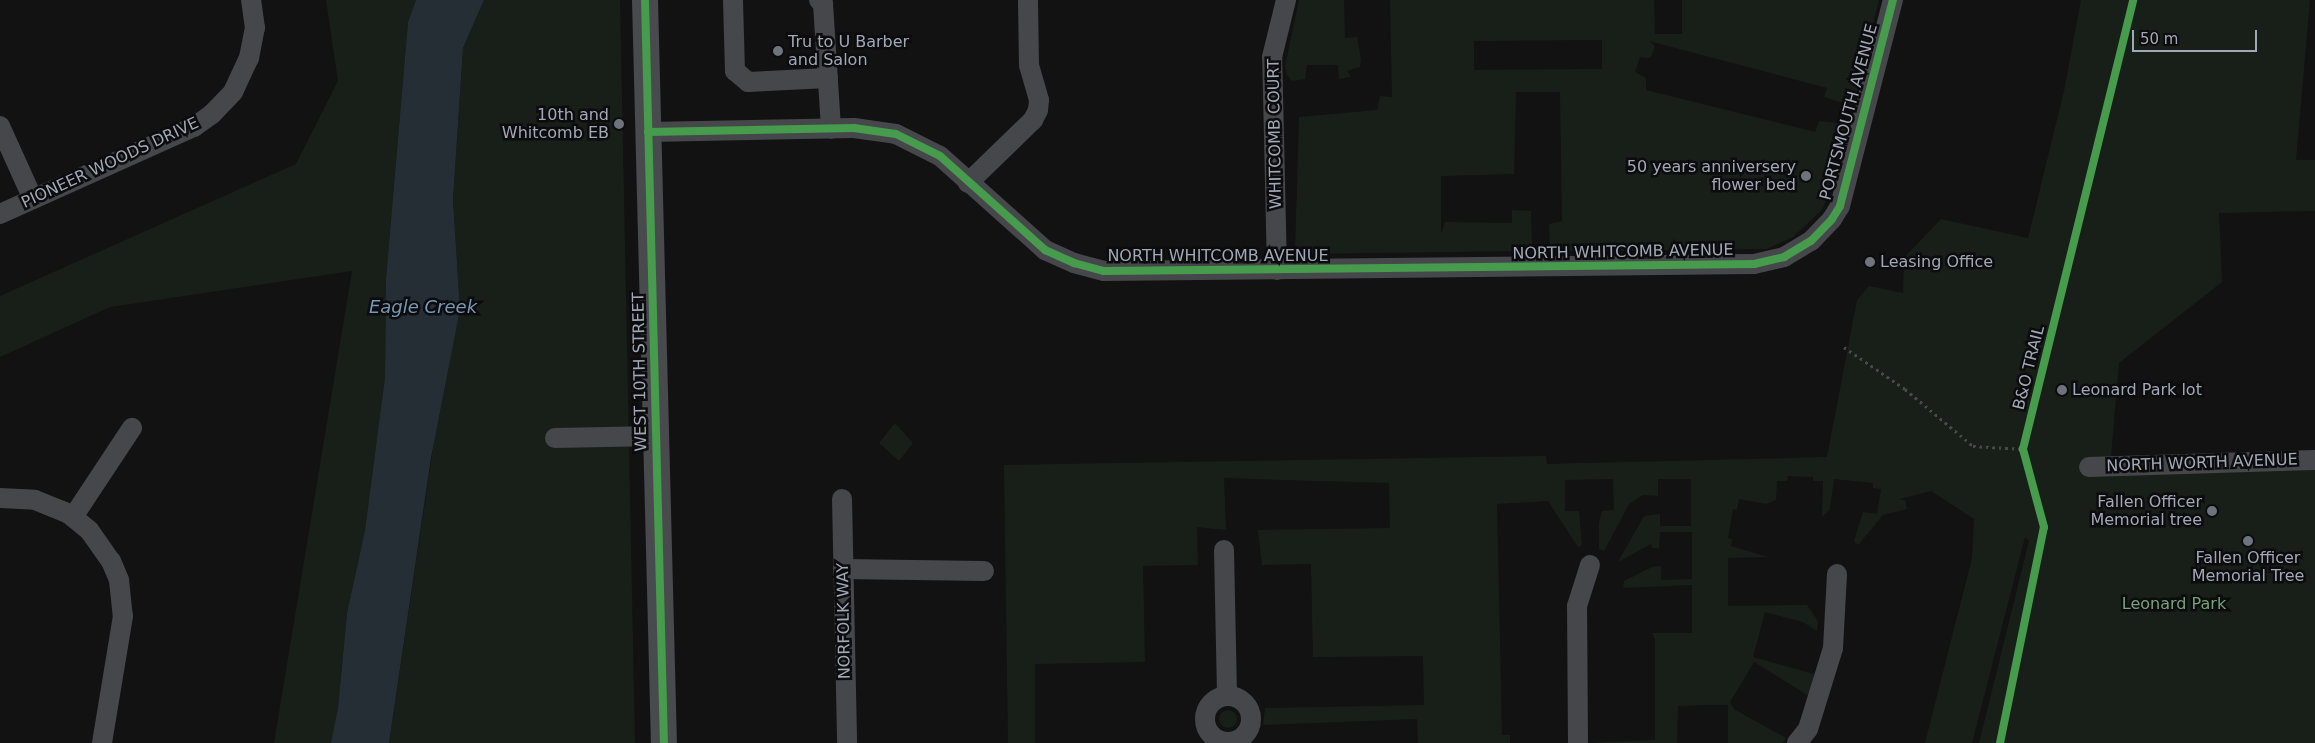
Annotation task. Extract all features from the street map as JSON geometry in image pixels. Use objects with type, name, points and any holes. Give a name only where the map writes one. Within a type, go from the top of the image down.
[{"type":"main road","name":"WEST 10TH STREET","points":[[645,0],[664,743]]},
{"type":"street","name":"PIONEER WOODS DRIVE","points":[[0,214],[194,127],[212,114],[233,92],[250,58],[255,28],[251,0]]},
{"type":"street","points":[[733,0],[735,71],[748,82],[828,78]]},
{"type":"street","points":[[819,0],[823,4],[831,129]]},
{"type":"street","points":[[968,183],[1033,120],[1038,110],[1039,100],[1029,65],[1028,0]]},
{"type":"street","name":"WHITCOMB COURT","points":[[1277,270],[1272,56],[1286,0]]},
{"type":"street","name":"PORTSMOUTH AVENUE","points":[[1802,247],[1827,225],[1842,199],[1893,0]]},
{"type":"street","points":[[0,126],[33,199]]},
{"type":"street","name":"NORTH WHITCOMB AVENUE","points":[[648,132],[880,130],[911,139],[940,156],[1039,246],[1059,257],[1089,268],[1128,272],[1746,264],[1776,259],[1802,247]]},
{"type":"street","points":[[73,517],[132,428]]},
{"type":"street","points":[[556,438],[656,436]]},
{"type":"street","name":"NORTH WORTH AVENUE","points":[[2089,466],[2315,460]]},
{"type":"street","points":[[0,498],[35,500],[73,517],[89,530],[111,561],[123,607],[102,743]]},
{"type":"street","name":"NORFOLK WAY","points":[[842,499],[847,743]]},
{"type":"street","points":[[1224,550],[1227,696]]},
{"type":"street","points":[[1578,743],[1578,606],[1590,565]]},
{"type":"street","points":[[843,570],[984,571]]},
{"type":"street","points":[[1797,743],[1808,729],[1833,648],[1836,574]]},
{"type":"street","points":[[1227,696],[1243,702],[1250,722],[1243,736],[1228,742],[1214,737],[1205,717],[1211,704],[1227,696]]},
{"type":"path","points":[[1844,347],[1905,389],[1973,446],[2023,449]]},
{"type":"path","points":[[2025,440],[2023,449],[2025,459]]},
{"type":"green space","points":[[326,0],[416,0],[408,22],[386,278],[385,377],[365,530],[347,613],[338,708],[332,743],[274,743],[352,271],[110,307],[0,357],[0,296],[296,164],[338,81]]},
{"type":"green space","points":[[484,0],[620,0],[635,743],[389,743],[433,448],[460,310],[453,200],[463,48]]},
{"type":"green space","points":[[1299,0],[1344,0],[1345,38],[1357,37],[1361,60],[1360,67],[1347,71],[1351,77],[1339,79],[1338,65],[1307,65],[1305,79],[1292,81],[1287,75],[1285,66]]},
{"type":"green space","points":[[1390,0],[1654,0],[1655,34],[1682,34],[1682,0],[1879,0],[1853,106],[1824,97],[1827,88],[1649,41],[1655,46],[1652,55],[1649,58],[1640,57],[1635,72],[1646,78],[1646,90],[1815,132],[1819,121],[1848,124],[1834,181],[1822,210],[1793,237],[1766,249],[1550,251],[1549,224],[1562,221],[1560,92],[1516,92],[1514,174],[1441,176],[1441,234],[1445,222],[1512,223],[1512,210],[1531,211],[1532,247],[1526,251],[1295,254],[1299,117],[1377,110],[1380,96],[1392,97]],"holes":[[[1602,40],[1602,69],[1474,70],[1474,41]]]},
{"type":"green space","name":"Leonard Park","points":[[2081,0],[2310,0],[2296,160],[2315,160],[2315,211],[2219,213],[2222,282],[2119,363],[2111,456],[2101,457],[2315,460],[2315,743],[1979,743],[2029,541],[2025,537],[1972,743],[1925,743],[1972,558],[1974,519],[1931,491],[1899,499],[1905,500],[1907,509],[1883,515],[1858,545],[1854,541],[1863,512],[1877,514],[1881,489],[1873,488],[1873,483],[1834,479],[1830,509],[1822,517],[1823,481],[1813,481],[1813,477],[1788,476],[1787,481],[1777,481],[1776,500],[1766,504],[1739,499],[1737,510],[1733,509],[1728,538],[1732,539],[1731,546],[1768,557],[1728,558],[1728,606],[1807,605],[1818,621],[1817,631],[1803,622],[1765,612],[1753,657],[1814,674],[1809,696],[1754,662],[1730,702],[1734,709],[1786,738],[1782,743],[1728,743],[1728,705],[1708,705],[1678,706],[1677,743],[1589,743],[1655,740],[1655,639],[1652,633],[1692,633],[1692,585],[1623,588],[1624,581],[1652,567],[1661,566],[1661,580],[1692,579],[1692,532],[1660,532],[1659,548],[1652,548],[1651,544],[1618,562],[1644,516],[1660,514],[1660,526],[1691,526],[1691,479],[1658,479],[1658,496],[1643,495],[1629,504],[1604,551],[1599,549],[1599,523],[1602,511],[1614,510],[1613,479],[1565,480],[1565,511],[1579,511],[1582,545],[1578,547],[1548,501],[1497,504],[1502,735],[1510,735],[1510,743],[1418,743],[1417,719],[1263,725],[1265,708],[1424,705],[1423,656],[1313,657],[1311,564],[1262,565],[1258,530],[1390,528],[1389,483],[1224,478],[1226,530],[1197,527],[1198,565],[1143,566],[1145,662],[1035,664],[1035,743],[1008,743],[1004,465],[1546,456],[1547,464],[1827,457],[1857,300],[1869,286],[1903,293],[1904,258],[1941,219],[2028,238],[2064,91]]},
{"type":"green space","points":[[895,423],[913,443],[899,461],[879,443]]},
{"type":"green space","points":[[1224,710],[1232,710],[1237,715],[1235,726],[1224,728],[1219,723],[1219,715]]},
{"type":"water","name":"Eagle Creek","points":[[416,0],[484,0],[463,48],[453,200],[460,310],[431,458],[389,743],[331,743],[338,708],[347,613],[365,530],[385,377],[386,278],[408,22]]},
{"type":"cycle path","points":[[645,0],[664,743]]},
{"type":"cycle path","points":[[648,132],[854,128],[896,134],[940,156],[1045,250],[1074,263],[1104,271],[1754,264],[1784,257],[1811,241],[1832,219],[1840,206],[1893,0]]},
{"type":"cycle path","name":"B&O TRAIL","points":[[2000,743],[2044,527],[2023,449],[2133,0]]},
{"type":"place","name":"Tru to U Barber and Salon","points":[[778,51]]},
{"type":"place","name":"10th and Whitcomb EB","points":[[619,124]]},
{"type":"place","name":"50 years anniversery flower bed","points":[[1806,176]]},
{"type":"place","name":"Leasing Office","points":[[1870,262]]},
{"type":"place","name":"Leonard Park lot","points":[[2062,390]]},
{"type":"place","name":"Fallen Officer Memorial tree","points":[[2212,511]]},
{"type":"place","name":"Fallen Officer Memorial Tree","points":[[2248,541]]}]
